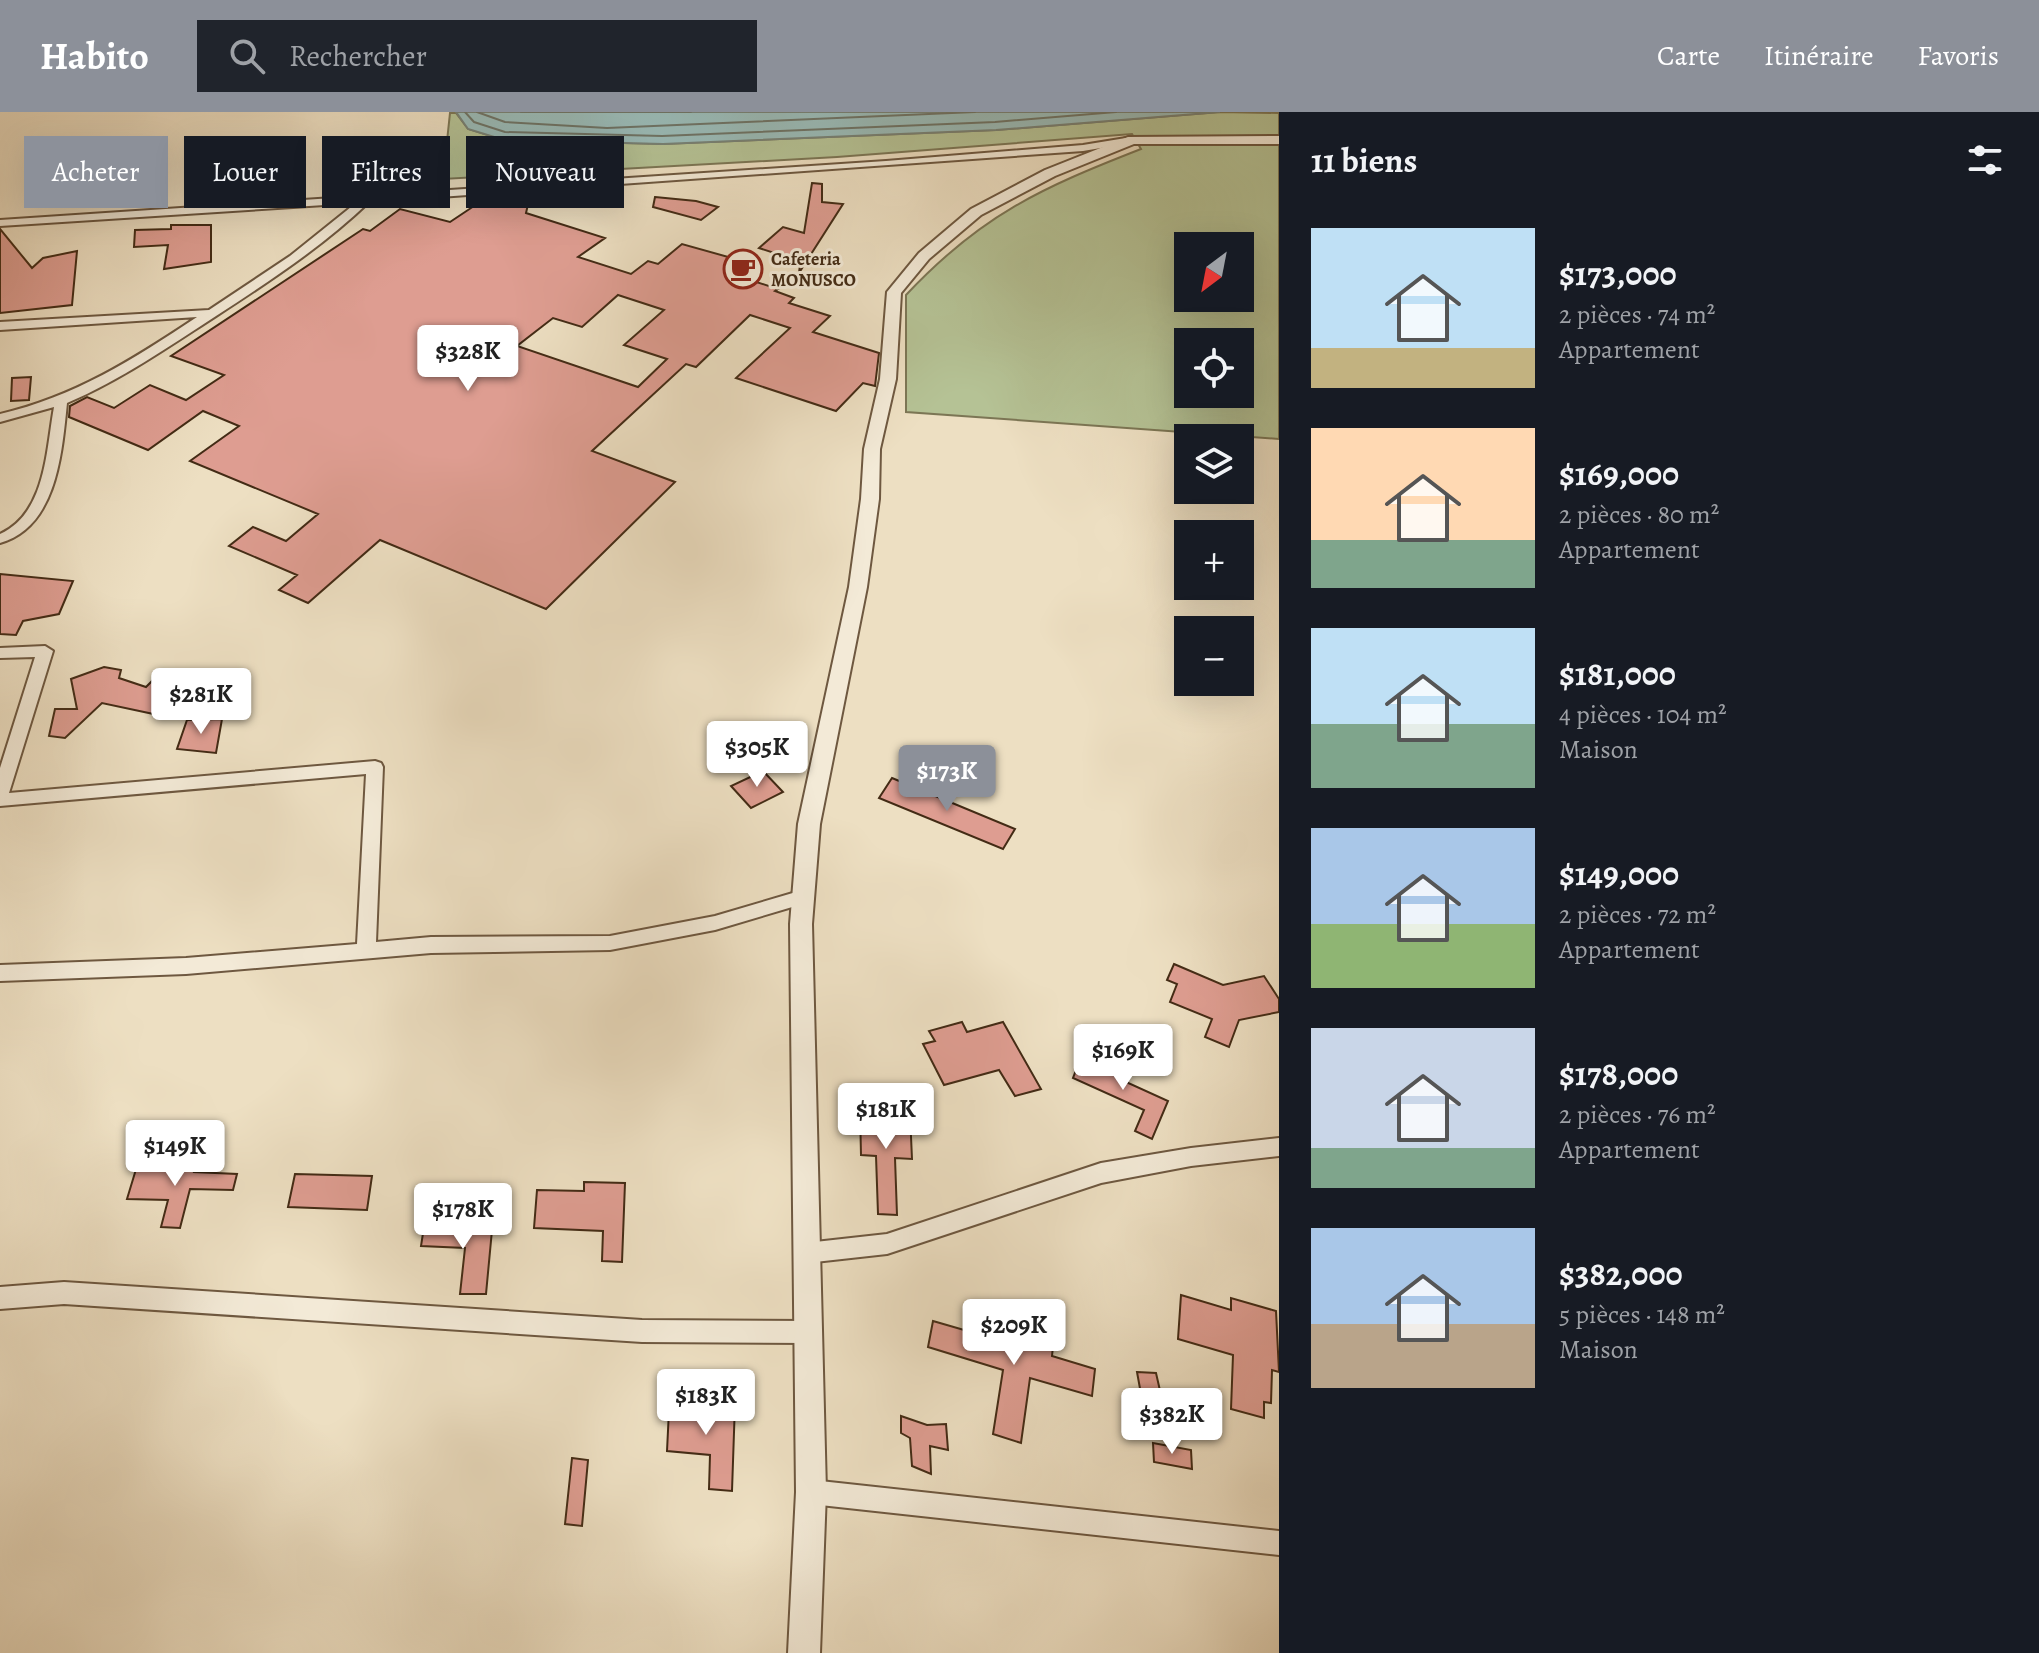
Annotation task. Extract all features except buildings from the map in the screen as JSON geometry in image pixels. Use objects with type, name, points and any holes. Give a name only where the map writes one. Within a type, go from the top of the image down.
[{"type":"street","points":[[450,192],[1046,162],[1132,140],[1279,140]]},
{"type":"street","points":[[804,1653],[811,1492],[803,897],[809,824],[858,587],[870,499],[872,449],[888,379],[894,292],[924,256],[976,212],[1046,162]]},
{"type":"street","points":[[0,223],[322,199]]},
{"type":"street","points":[[0,418],[61,403],[105,382],[325,237],[356,208]]},
{"type":"street","points":[[0,326],[214,312]]},
{"type":"street","points":[[0,539],[11,536],[32,518],[41,502],[61,403]]},
{"type":"street","points":[[0,653],[45,651],[0,798],[375,767],[366,950]]},
{"type":"street","points":[[0,973],[186,966],[366,950],[610,943],[715,923],[803,897]]},
{"type":"street","points":[[806,1253],[887,1244],[1101,1173],[1191,1157],[1279,1147]]},
{"type":"street","points":[[1,1296],[64,1293],[642,1331],[809,1332]]},
{"type":"street","points":[[811,1492],[1279,1543]]},
{"type":"green space","points":[[1220,112],[1279,113],[1279,439],[1254,437],[1254,424],[1174,424],[1174,431],[906,412],[906,295],[960,244],[1014,207],[1042,191],[1141,149],[1132,134],[837,157],[624,169],[624,143],[996,130]]},
{"type":"green space","points":[[450,113],[456,113],[468,129],[491,136],[466,136],[466,178],[450,179],[450,136],[448,136]]},
{"type":"water","points":[[456,112],[1220,112],[996,130],[663,144],[624,143],[624,136],[491,136],[468,129]]},
{"type":"place","name":"Cafeteria MONUSCO","points":[[743,269]]}]
